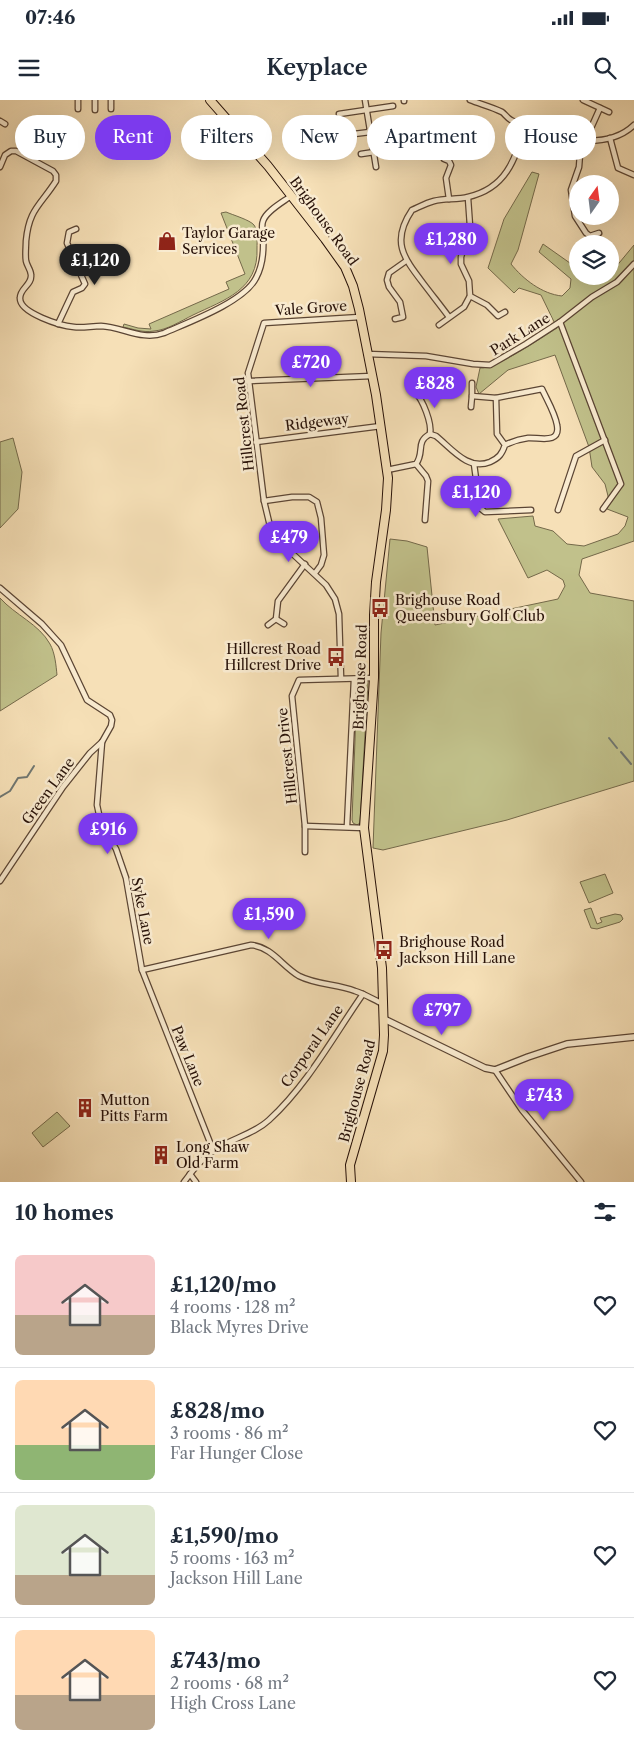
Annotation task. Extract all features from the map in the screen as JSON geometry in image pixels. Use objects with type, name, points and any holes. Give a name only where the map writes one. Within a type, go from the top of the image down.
[{"type":"main road","name":"Brighouse Road","points":[[210,100],[268,166],[325,239],[345,268],[353,286],[360,317],[381,426],[387,470],[386,510],[376,582],[374,678],[364,828],[382,968],[383,1051],[350,1165],[351,1182]]},
{"type":"street","points":[[78,100],[78,109]]},
{"type":"street","points":[[94,100],[95,110]]},
{"type":"street","points":[[111,100],[111,109]]},
{"type":"street","points":[[365,100],[367,117]]},
{"type":"street","points":[[583,100],[609,112]]},
{"type":"street","points":[[469,101],[505,115]]},
{"type":"street","points":[[339,114],[393,106]]},
{"type":"street","points":[[596,117],[600,108]]},
{"type":"street","points":[[0,120],[5,124]]},
{"type":"street","points":[[596,140],[610,138],[625,132],[634,125]]},
{"type":"street","points":[[610,138],[618,168],[634,175]]},
{"type":"street","points":[[0,167],[5,155],[11,151],[16,151],[53,171],[56,175],[56,181],[32,214],[27,231],[26,261],[31,278],[29,284],[21,293],[20,304],[28,311],[58,324],[82,328],[106,327],[143,336],[158,335],[226,305],[243,294],[255,280],[263,258],[263,222],[268,213],[291,196]]},
{"type":"street","points":[[361,154],[367,153]]},
{"type":"street","points":[[375,160],[376,167]]},
{"type":"street","points":[[446,160],[451,164],[446,178],[449,199]]},
{"type":"street","points":[[450,317],[406,261],[402,249],[402,230],[412,210],[434,201],[468,198],[496,183],[514,160]]},
{"type":"street","points":[[580,160],[571,190],[575,216],[590,236],[599,233]]},
{"type":"street","points":[[439,325],[464,307],[470,296],[469,281],[461,264],[461,257],[470,226],[468,198]]},
{"type":"street","points":[[63,227],[69,232]]},
{"type":"street","points":[[69,232],[76,229]]},
{"type":"street","points":[[58,324],[73,292],[82,288],[85,284],[67,243],[69,232]]},
{"type":"street","points":[[395,319],[403,317],[400,302],[389,287],[387,280],[389,273],[406,261]]},
{"type":"street","name":"Park Lane","points":[[367,354],[426,356],[490,365],[560,322],[592,296],[617,282],[634,264]]},
{"type":"street","points":[[470,296],[487,305],[498,316],[505,312]]},
{"type":"street","name":"Vale Grove","points":[[264,323],[360,317]]},
{"type":"street","points":[[560,322],[621,484],[603,509]]},
{"type":"street","name":"Hillcrest Road","points":[[264,323],[248,374],[264,501],[270,526],[280,542],[315,573],[335,599],[339,614],[341,678]]},
{"type":"street","points":[[250,381],[372,376]]},
{"type":"street","points":[[471,406],[472,383]]},
{"type":"street","points":[[430,434],[436,436],[468,462],[480,466],[498,459],[505,445],[514,441],[530,438],[546,440],[553,438],[556,433],[558,426],[542,389],[496,398],[472,396]]},
{"type":"street","points":[[387,470],[416,464],[419,460],[421,443],[430,434],[431,429],[428,417],[419,394]]},
{"type":"street","points":[[496,398],[497,434],[505,445]]},
{"type":"street","name":"Ridgeway","points":[[256,442],[381,426]]},
{"type":"street","points":[[558,510],[576,456],[605,440]]},
{"type":"street","points":[[416,464],[428,481],[425,520]]},
{"type":"street","points":[[474,464],[482,511],[531,510]]},
{"type":"street","points":[[264,501],[292,497],[309,497],[317,502],[321,518],[324,555],[321,565],[315,573]]},
{"type":"street","points":[[276,619],[278,601],[305,564]]},
{"type":"street","points":[[0,588],[42,624],[60,645],[87,700],[110,715],[112,720],[111,726],[102,742]]},
{"type":"street","points":[[276,619],[284,624]]},
{"type":"street","points":[[268,624],[276,619]]},
{"type":"street","name":"Hillcrest Drive","points":[[305,852],[305,826],[292,696],[299,680],[374,678]]},
{"type":"street","points":[[347,826],[354,679]]},
{"type":"street","name":"Green Lane","points":[[0,881],[63,787],[90,753],[102,742]]},
{"type":"street","name":"Syke Lane","points":[[102,742],[96,805],[105,831],[116,849],[126,878],[142,970]]},
{"type":"street","points":[[305,826],[364,828]]},
{"type":"street","points":[[142,970],[251,945],[270,952],[298,975],[317,982],[354,990],[383,1004]]},
{"type":"street","name":"Paw Lane","points":[[142,970],[213,1150]]},
{"type":"street","name":"Corporal Lane","points":[[184,1182],[213,1150],[258,1129],[270,1119],[302,1084],[363,994]]},
{"type":"street","points":[[384,1020],[486,1068],[495,1070],[567,1044],[634,1037]]},
{"type":"street","points":[[495,1070],[522,1110],[581,1182]]},
{"type":"street","points":[[190,1174],[196,1182]]},
{"type":"green space","points":[[532,172],[539,174],[518,250],[511,264],[534,285],[555,295],[562,296],[570,288],[570,285],[619,285],[619,263],[634,245],[634,541],[582,559],[579,575],[590,593],[634,601],[634,781],[507,820],[383,850],[373,848],[381,633],[390,539],[407,541],[427,547],[435,625],[558,599],[565,586],[563,580],[547,570],[528,578],[498,519],[533,516],[535,526],[553,531],[567,544],[584,546],[618,534],[625,526],[628,517],[607,509],[608,496],[605,484],[592,467],[589,447],[555,355],[508,370],[479,394],[476,387],[480,368],[497,364],[557,328],[541,295],[519,288],[514,293],[488,268],[504,219]]},
{"type":"green space","points":[[226,212],[249,221],[256,230],[256,262],[246,284],[227,298],[164,329],[146,332],[123,327],[124,324],[151,329],[149,324],[229,289],[226,282],[245,274],[221,213]]},
{"type":"green space","points":[[543,244],[569,262],[569,277],[539,252]]},
{"type":"green space","points":[[13,438],[22,472],[18,509],[0,528],[0,442]]},
{"type":"green space","points":[[0,598],[45,637],[53,651],[57,675],[0,711]]},
{"type":"green space","points":[[364,680],[368,682],[360,823],[357,825],[352,820],[357,687]]},
{"type":"green space","points":[[605,874],[613,893],[589,903],[580,882]]},
{"type":"green space","points":[[591,908],[597,924],[602,922],[600,918],[615,914],[621,915],[623,919],[620,922],[597,929],[591,928],[584,910]]},
{"type":"green space","points":[[57,1112],[70,1126],[43,1147],[32,1133]]},
{"type":"waterway","points":[[609,738],[617,748]]},
{"type":"waterway","points":[[621,752],[631,764]]},
{"type":"waterway","points":[[0,797],[10,791],[18,778],[27,777],[34,766]]},
{"type":"place","name":"Taylor Garage Services","points":[[167,241]]},
{"type":"place","name":"Brighouse Road Queensbury Golf Club","points":[[380,608]]},
{"type":"place","name":"Hillcrest Road Hillcrest Drive","points":[[336,657]]},
{"type":"place","name":"Brighouse Road Jackson Hill Lane","points":[[384,950]]},
{"type":"place","name":"Mutton Pitts Farm","points":[[85,1108]]},
{"type":"place","name":"Long Shaw Old Farm","points":[[161,1155]]}]
